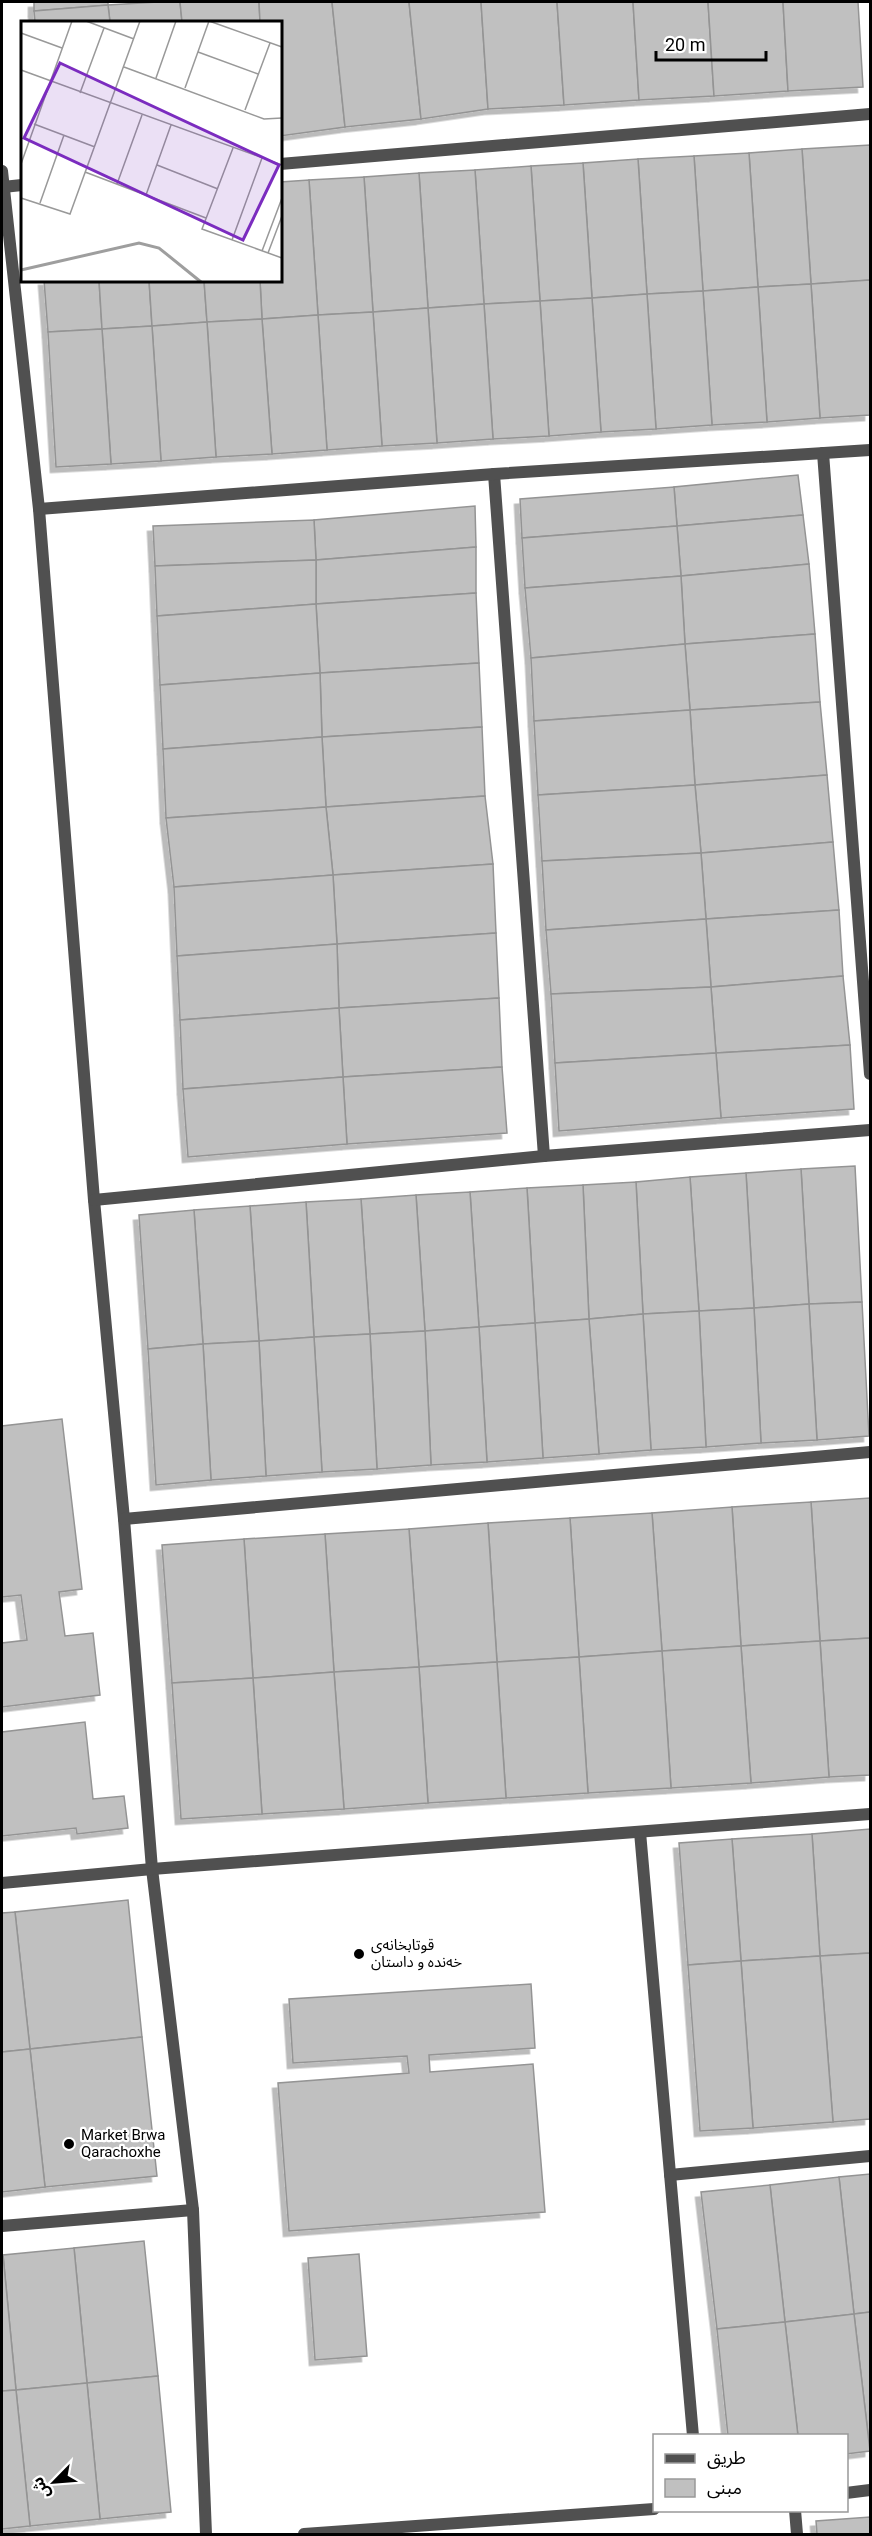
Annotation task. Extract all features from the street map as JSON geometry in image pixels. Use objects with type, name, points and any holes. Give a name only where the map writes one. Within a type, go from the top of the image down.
[{"type":"street","points":[[282,164],[870,114]]},
{"type":"street","points":[[2,171],[39,509],[94,1200],[124,1519],[152,1869],[193,2210],[206,2535]]},
{"type":"street","points":[[3,187],[21,186]]},
{"type":"street","points":[[39,509],[494,474],[870,450]]},
{"type":"street","points":[[823,453],[870,1074]]},
{"type":"street","points":[[494,474],[544,1156]]},
{"type":"street","points":[[94,1200],[544,1156],[870,1130]]},
{"type":"street","points":[[124,1519],[870,1452]]},
{"type":"street","points":[[2,1883],[152,1869],[870,1814]]},
{"type":"street","points":[[640,1832],[693,2434]]},
{"type":"street","points":[[670,2175],[870,2156]]},
{"type":"street","points":[[2,2226],[193,2210]]},
{"type":"street","points":[[848,2493],[870,2490]]},
{"type":"street","points":[[304,2535],[653,2509]]},
{"type":"street","points":[[795,2512],[797,2535]]},
{"type":"building","points":[[34,2],[108,2],[108,5],[34,11]]},
{"type":"building","points":[[180,2],[182,21],[110,21],[108,5]]},
{"type":"building","points":[[180,2],[259,2],[260,21],[182,21]]},
{"type":"building","points":[[259,2],[332,2],[345,127],[282,136],[282,21],[260,21]]},
{"type":"building","points":[[332,2],[409,2],[421,119],[345,127]]},
{"type":"building","points":[[409,2],[481,2],[488,109],[421,119]]},
{"type":"building","points":[[481,2],[557,2],[564,105],[488,109]]},
{"type":"building","points":[[557,2],[633,2],[639,100],[564,105]]},
{"type":"building","points":[[633,2],[708,2],[714,96],[639,100]]},
{"type":"building","points":[[708,2],[783,2],[788,91],[714,96]]},
{"type":"building","points":[[783,2],[858,2],[863,87],[788,91]]},
{"type":"building","points":[[108,5],[110,21],[35,21],[34,11]]},
{"type":"building","points":[[870,145],[870,280],[811,284],[802,149]]},
{"type":"building","points":[[802,149],[811,284],[758,287],[749,153]]},
{"type":"building","points":[[749,153],[758,287],[703,291],[694,156]]},
{"type":"building","points":[[694,156],[703,291],[647,294],[638,159]]},
{"type":"building","points":[[638,159],[647,294],[592,298],[583,163]]},
{"type":"building","points":[[583,163],[592,298],[540,301],[531,166]]},
{"type":"building","points":[[531,166],[540,301],[484,304],[475,170]]},
{"type":"building","points":[[475,170],[484,304],[428,308],[419,173]]},
{"type":"building","points":[[419,173],[428,308],[373,312],[364,177]]},
{"type":"building","points":[[364,177],[373,312],[318,315],[309,180]]},
{"type":"building","points":[[309,180],[318,315],[262,319],[260,282],[282,282],[282,182]]},
{"type":"building","points":[[870,280],[870,415],[820,418],[811,284]]},
{"type":"building","points":[[44,282],[99,282],[102,329],[48,332]]},
{"type":"building","points":[[99,282],[149,282],[152,326],[102,329]]},
{"type":"building","points":[[149,282],[204,282],[207,322],[152,326]]},
{"type":"building","points":[[204,282],[260,282],[262,319],[207,322]]},
{"type":"building","points":[[811,284],[820,418],[767,422],[758,287]]},
{"type":"building","points":[[758,287],[767,422],[712,425],[703,291]]},
{"type":"building","points":[[703,291],[712,425],[656,429],[647,294]]},
{"type":"building","points":[[647,294],[656,429],[601,432],[592,298]]},
{"type":"building","points":[[592,298],[601,432],[549,436],[540,301]]},
{"type":"building","points":[[540,301],[549,436],[493,439],[484,304]]},
{"type":"building","points":[[484,304],[493,439],[437,443],[428,308]]},
{"type":"building","points":[[428,308],[437,443],[382,446],[373,312]]},
{"type":"building","points":[[373,312],[382,446],[327,450],[318,315]]},
{"type":"building","points":[[318,315],[327,450],[272,454],[262,319]]},
{"type":"building","points":[[262,319],[272,454],[216,457],[207,322]]},
{"type":"building","points":[[207,322],[216,457],[161,461],[152,326]]},
{"type":"building","points":[[152,326],[161,461],[111,464],[102,329]]},
{"type":"building","points":[[102,329],[111,464],[56,467],[48,332]]},
{"type":"building","points":[[798,475],[803,515],[677,526],[674,487]]},
{"type":"building","points":[[674,487],[677,526],[522,538],[520,499]]},
{"type":"building","points":[[475,506],[476,547],[316,560],[314,520]]},
{"type":"building","points":[[803,515],[809,564],[681,576],[677,526]]},
{"type":"building","points":[[314,520],[316,560],[155,566],[153,526]]},
{"type":"building","points":[[677,526],[681,576],[525,588],[522,538]]},
{"type":"building","points":[[476,547],[476,593],[316,604],[316,560]]},
{"type":"building","points":[[316,560],[316,604],[157,616],[155,566]]},
{"type":"building","points":[[809,564],[815,634],[685,644],[681,576]]},
{"type":"building","points":[[681,576],[685,644],[531,658],[525,588]]},
{"type":"building","points":[[476,593],[479,663],[320,673],[316,604]]},
{"type":"building","points":[[316,604],[320,673],[160,685],[157,616]]},
{"type":"building","points":[[815,634],[820,702],[690,710],[685,644]]},
{"type":"building","points":[[685,644],[690,710],[534,721],[531,658]]},
{"type":"building","points":[[479,663],[482,727],[322,737],[320,673]]},
{"type":"building","points":[[320,673],[322,737],[163,749],[160,685]]},
{"type":"building","points":[[820,702],[827,775],[695,785],[690,710]]},
{"type":"building","points":[[690,710],[695,785],[538,795],[534,721]]},
{"type":"building","points":[[482,727],[485,796],[326,807],[322,737]]},
{"type":"building","points":[[322,737],[326,807],[166,818],[163,749]]},
{"type":"building","points":[[827,775],[833,842],[701,853],[695,785]]},
{"type":"building","points":[[695,785],[701,853],[542,861],[538,795]]},
{"type":"building","points":[[485,796],[493,864],[333,875],[326,807]]},
{"type":"building","points":[[326,807],[333,875],[174,887],[166,818]]},
{"type":"building","points":[[833,842],[839,910],[706,919],[701,853]]},
{"type":"building","points":[[701,853],[706,919],[546,930],[542,861]]},
{"type":"building","points":[[493,864],[496,933],[337,944],[333,875]]},
{"type":"building","points":[[333,875],[337,944],[177,956],[174,887]]},
{"type":"building","points":[[839,910],[843,976],[711,987],[706,919]]},
{"type":"building","points":[[706,919],[711,987],[551,994],[546,930]]},
{"type":"building","points":[[496,933],[499,998],[339,1008],[337,944]]},
{"type":"building","points":[[337,944],[339,1008],[180,1020],[177,956]]},
{"type":"building","points":[[843,976],[850,1045],[716,1053],[711,987]]},
{"type":"building","points":[[711,987],[716,1053],[555,1063],[551,994]]},
{"type":"building","points":[[499,998],[502,1067],[343,1077],[339,1008]]},
{"type":"building","points":[[339,1008],[343,1077],[183,1089],[180,1020]]},
{"type":"building","points":[[850,1045],[854,1109],[721,1118],[716,1053]]},
{"type":"building","points":[[716,1053],[721,1118],[559,1131],[555,1063]]},
{"type":"building","points":[[502,1067],[507,1133],[347,1144],[343,1077]]},
{"type":"building","points":[[343,1077],[347,1144],[188,1157],[183,1089]]},
{"type":"building","points":[[855,1166],[862,1302],[809,1304],[801,1169]]},
{"type":"building","points":[[801,1169],[809,1304],[754,1308],[746,1173]]},
{"type":"building","points":[[746,1173],[754,1308],[699,1311],[690,1177]]},
{"type":"building","points":[[690,1177],[699,1311],[643,1314],[636,1182]]},
{"type":"building","points":[[636,1182],[643,1314],[589,1319],[583,1185]]},
{"type":"building","points":[[583,1185],[589,1319],[535,1323],[527,1188]]},
{"type":"building","points":[[527,1188],[535,1323],[479,1327],[470,1192]]},
{"type":"building","points":[[470,1192],[479,1327],[425,1331],[416,1195]]},
{"type":"building","points":[[416,1195],[425,1331],[370,1334],[361,1199]]},
{"type":"building","points":[[361,1199],[370,1334],[314,1337],[306,1202]]},
{"type":"building","points":[[306,1202],[314,1337],[259,1341],[250,1206]]},
{"type":"building","points":[[250,1206],[259,1341],[203,1344],[194,1210]]},
{"type":"building","points":[[194,1210],[203,1344],[148,1349],[139,1215]]},
{"type":"building","points":[[862,1302],[869,1436],[817,1440],[809,1304]]},
{"type":"building","points":[[809,1304],[817,1440],[761,1443],[754,1308]]},
{"type":"building","points":[[754,1308],[761,1443],[706,1447],[699,1311]]},
{"type":"building","points":[[699,1311],[706,1447],[651,1450],[643,1314]]},
{"type":"building","points":[[643,1314],[651,1450],[599,1454],[589,1319]]},
{"type":"building","points":[[589,1319],[599,1454],[543,1458],[535,1323]]},
{"type":"building","points":[[535,1323],[543,1458],[487,1462],[479,1327]]},
{"type":"building","points":[[479,1327],[487,1462],[431,1465],[425,1331]]},
{"type":"building","points":[[425,1331],[431,1465],[377,1469],[370,1334]]},
{"type":"building","points":[[370,1334],[377,1469],[322,1472],[314,1337]]},
{"type":"building","points":[[314,1337],[322,1472],[266,1476],[259,1341]]},
{"type":"building","points":[[259,1341],[266,1476],[211,1480],[203,1344]]},
{"type":"building","points":[[203,1344],[211,1480],[156,1485],[148,1349]]},
{"type":"building","points":[[62,1419],[82,1589],[59,1592],[65,1636],[93,1633],[100,1695],[2,1707],[2,1643],[27,1640],[21,1595],[2,1597],[2,1426]]},
{"type":"building","points":[[870,1498],[870,1638],[820,1641],[811,1502]]},
{"type":"building","points":[[811,1502],[820,1641],[741,1646],[732,1507]]},
{"type":"building","points":[[732,1507],[741,1646],[662,1651],[652,1513]]},
{"type":"building","points":[[652,1513],[662,1651],[579,1657],[570,1518]]},
{"type":"building","points":[[570,1518],[579,1657],[497,1662],[488,1523]]},
{"type":"building","points":[[488,1523],[497,1662],[419,1667],[409,1529]]},
{"type":"building","points":[[409,1529],[419,1667],[334,1672],[325,1534]]},
{"type":"building","points":[[325,1534],[334,1672],[253,1678],[244,1539]]},
{"type":"building","points":[[244,1539],[253,1678],[172,1683],[162,1545]]},
{"type":"building","points":[[870,1638],[870,1775],[829,1777],[820,1641]]},
{"type":"building","points":[[820,1641],[829,1777],[751,1783],[741,1646]]},
{"type":"building","points":[[741,1646],[751,1783],[671,1788],[662,1651]]},
{"type":"building","points":[[662,1651],[671,1788],[588,1793],[579,1657]]},
{"type":"building","points":[[579,1657],[588,1793],[506,1798],[497,1662]]},
{"type":"building","points":[[497,1662],[506,1798],[428,1803],[419,1667]]},
{"type":"building","points":[[419,1667],[428,1803],[344,1809],[334,1672]]},
{"type":"building","points":[[334,1672],[344,1809],[262,1814],[253,1678]]},
{"type":"building","points":[[253,1678],[262,1814],[181,1819],[172,1683]]},
{"type":"building","points":[[85,1722],[93,1799],[124,1796],[128,1828],[77,1834],[76,1828],[2,1836],[2,1732]]},
{"type":"building","points":[[870,1829],[870,1953],[820,1956],[812,1834]]},
{"type":"building","points":[[812,1834],[820,1956],[741,1961],[732,1839]]},
{"type":"building","points":[[732,1839],[741,1961],[688,1965],[679,1843]]},
{"type":"building","points":[[128,1900],[142,2037],[30,2049],[15,1912]]},
{"type":"building","points":[[15,1912],[30,2049],[2,2052],[2,1913]]},
{"type":"building","points":[[870,1953],[870,2119],[833,2122],[820,1956]]},
{"type":"building","points":[[820,1956],[833,2122],[753,2128],[741,1961]]},
{"type":"building","points":[[741,1961],[753,2128],[700,2131],[688,1965]]},
{"type":"building","points":[[531,1984],[535,2048],[429,2055],[430,2072],[533,2064],[545,2212],[289,2231],[278,2083],[409,2073],[407,2056],[293,2063],[289,1999]]},
{"type":"building","points":[[142,2037],[157,2176],[45,2187],[30,2049]]},
{"type":"building","points":[[30,2049],[45,2187],[2,2192],[2,2052]]},
{"type":"building","points":[[870,2174],[870,2312],[854,2314],[839,2177]]},
{"type":"building","points":[[839,2177],[854,2314],[785,2322],[770,2185]]},
{"type":"building","points":[[770,2185],[785,2322],[717,2329],[701,2192]]},
{"type":"building","points":[[144,2241],[158,2376],[87,2383],[74,2248]]},
{"type":"building","points":[[74,2248],[87,2383],[16,2390],[3,2255]]},
{"type":"building","points":[[359,2254],[367,2356],[315,2360],[308,2258]]},
{"type":"building","points":[[2,2255],[16,2390],[2,2391]]},
{"type":"building","points":[[870,2312],[870,2451],[854,2314]]},
{"type":"building","points":[[854,2314],[870,2451],[848,2454],[848,2434],[798,2434],[785,2322]]},
{"type":"building","points":[[785,2322],[798,2434],[728,2434],[717,2329]]},
{"type":"building","points":[[158,2376],[171,2512],[100,2519],[87,2383]]},
{"type":"building","points":[[87,2383],[100,2519],[30,2526],[16,2390]]},
{"type":"building","points":[[16,2390],[30,2526],[2,2529],[2,2391]]},
{"type":"building","points":[[870,2517],[870,2534],[817,2534],[816,2521]]},
{"type":"place","name":"قوتابخانەی خەندە و داستان","points":[[359,1954]]},
{"type":"place","name":"Market Brwa Qarachoxhe","points":[[69,2144]]}]
